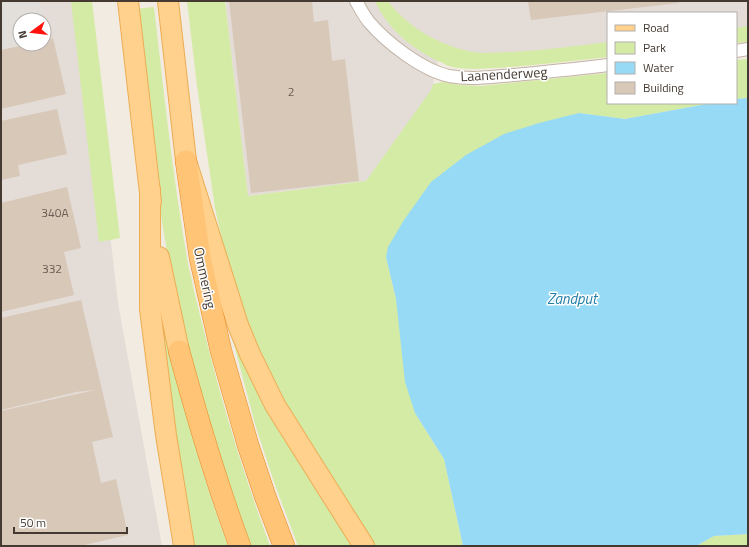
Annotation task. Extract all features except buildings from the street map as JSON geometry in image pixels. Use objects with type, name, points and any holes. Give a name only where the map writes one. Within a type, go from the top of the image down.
[{"type":"highway","name":"Ommering","points":[[186,161],[200,258],[221,350],[248,445],[284,546]]},
{"type":"highway","points":[[179,351],[196,416],[240,546]]},
{"type":"main road","points":[[128,1],[160,263],[179,351]]},
{"type":"main road","name":"Ommering","points":[[168,1],[186,161]]},
{"type":"main road","points":[[186,161],[238,324],[250,354],[275,405],[364,546]]},
{"type":"main road","points":[[150,189],[150,309],[166,435],[184,546]]},
{"type":"street","name":"Laanenderweg","points":[[356,1],[369,21],[383,36],[397,48],[438,73],[450,76],[479,78],[607,65]]},
{"type":"street","points":[[737,51],[748,49]]},
{"type":"shaded area","points":[[1,1],[83,1],[118,303],[162,546],[1,546]]},
{"type":"shaded area","points":[[1,1],[41,1],[42,12],[12,12],[12,49],[1,51]]},
{"type":"shaded area","points":[[225,1],[748,1],[748,34],[737,36],[737,12],[607,12],[607,49],[486,61],[439,54],[432,90],[366,181],[248,196]]},
{"type":"green space","points":[[71,1],[92,1],[120,238],[99,242]]},
{"type":"green space","points":[[187,1],[225,1],[248,196],[366,181],[431,90],[433,84],[443,82],[460,85],[481,86],[607,73],[607,104],[707,104],[625,119],[579,113],[386,257],[396,299],[415,413],[444,459],[463,546],[374,546],[344,501],[266,374],[227,263],[215,208],[197,86]]},
{"type":"green space","points":[[375,1],[388,1],[405,20],[426,34],[449,45],[473,52],[513,52],[607,42],[607,57],[537,65],[478,69],[466,69],[449,66],[428,56],[409,43],[393,28],[380,11]]},
{"type":"green space","points":[[154,7],[173,168],[188,264],[205,337],[229,422],[244,472],[270,546],[250,546],[193,370],[177,303],[155,179],[135,9]]},
{"type":"green space","points":[[748,26],[748,42],[737,43],[737,28]]},
{"type":"green space","points":[[748,59],[748,98],[737,99],[737,60]]},
{"type":"green space","points":[[160,308],[190,428],[217,517],[228,546],[193,546],[167,395]]},
{"type":"green space","points":[[231,333],[275,424],[323,501],[354,546],[298,546],[274,482],[255,424]]},
{"type":"green space","points":[[748,534],[748,546],[696,546],[714,536]]},
{"type":"water","name":"Zandput","points":[[748,98],[748,534],[714,536],[696,546],[463,546],[444,459],[415,413],[405,382],[396,299],[386,257],[388,247],[404,220],[431,182],[466,155],[504,134],[579,113],[625,119],[707,104],[737,104],[737,99]]}]
